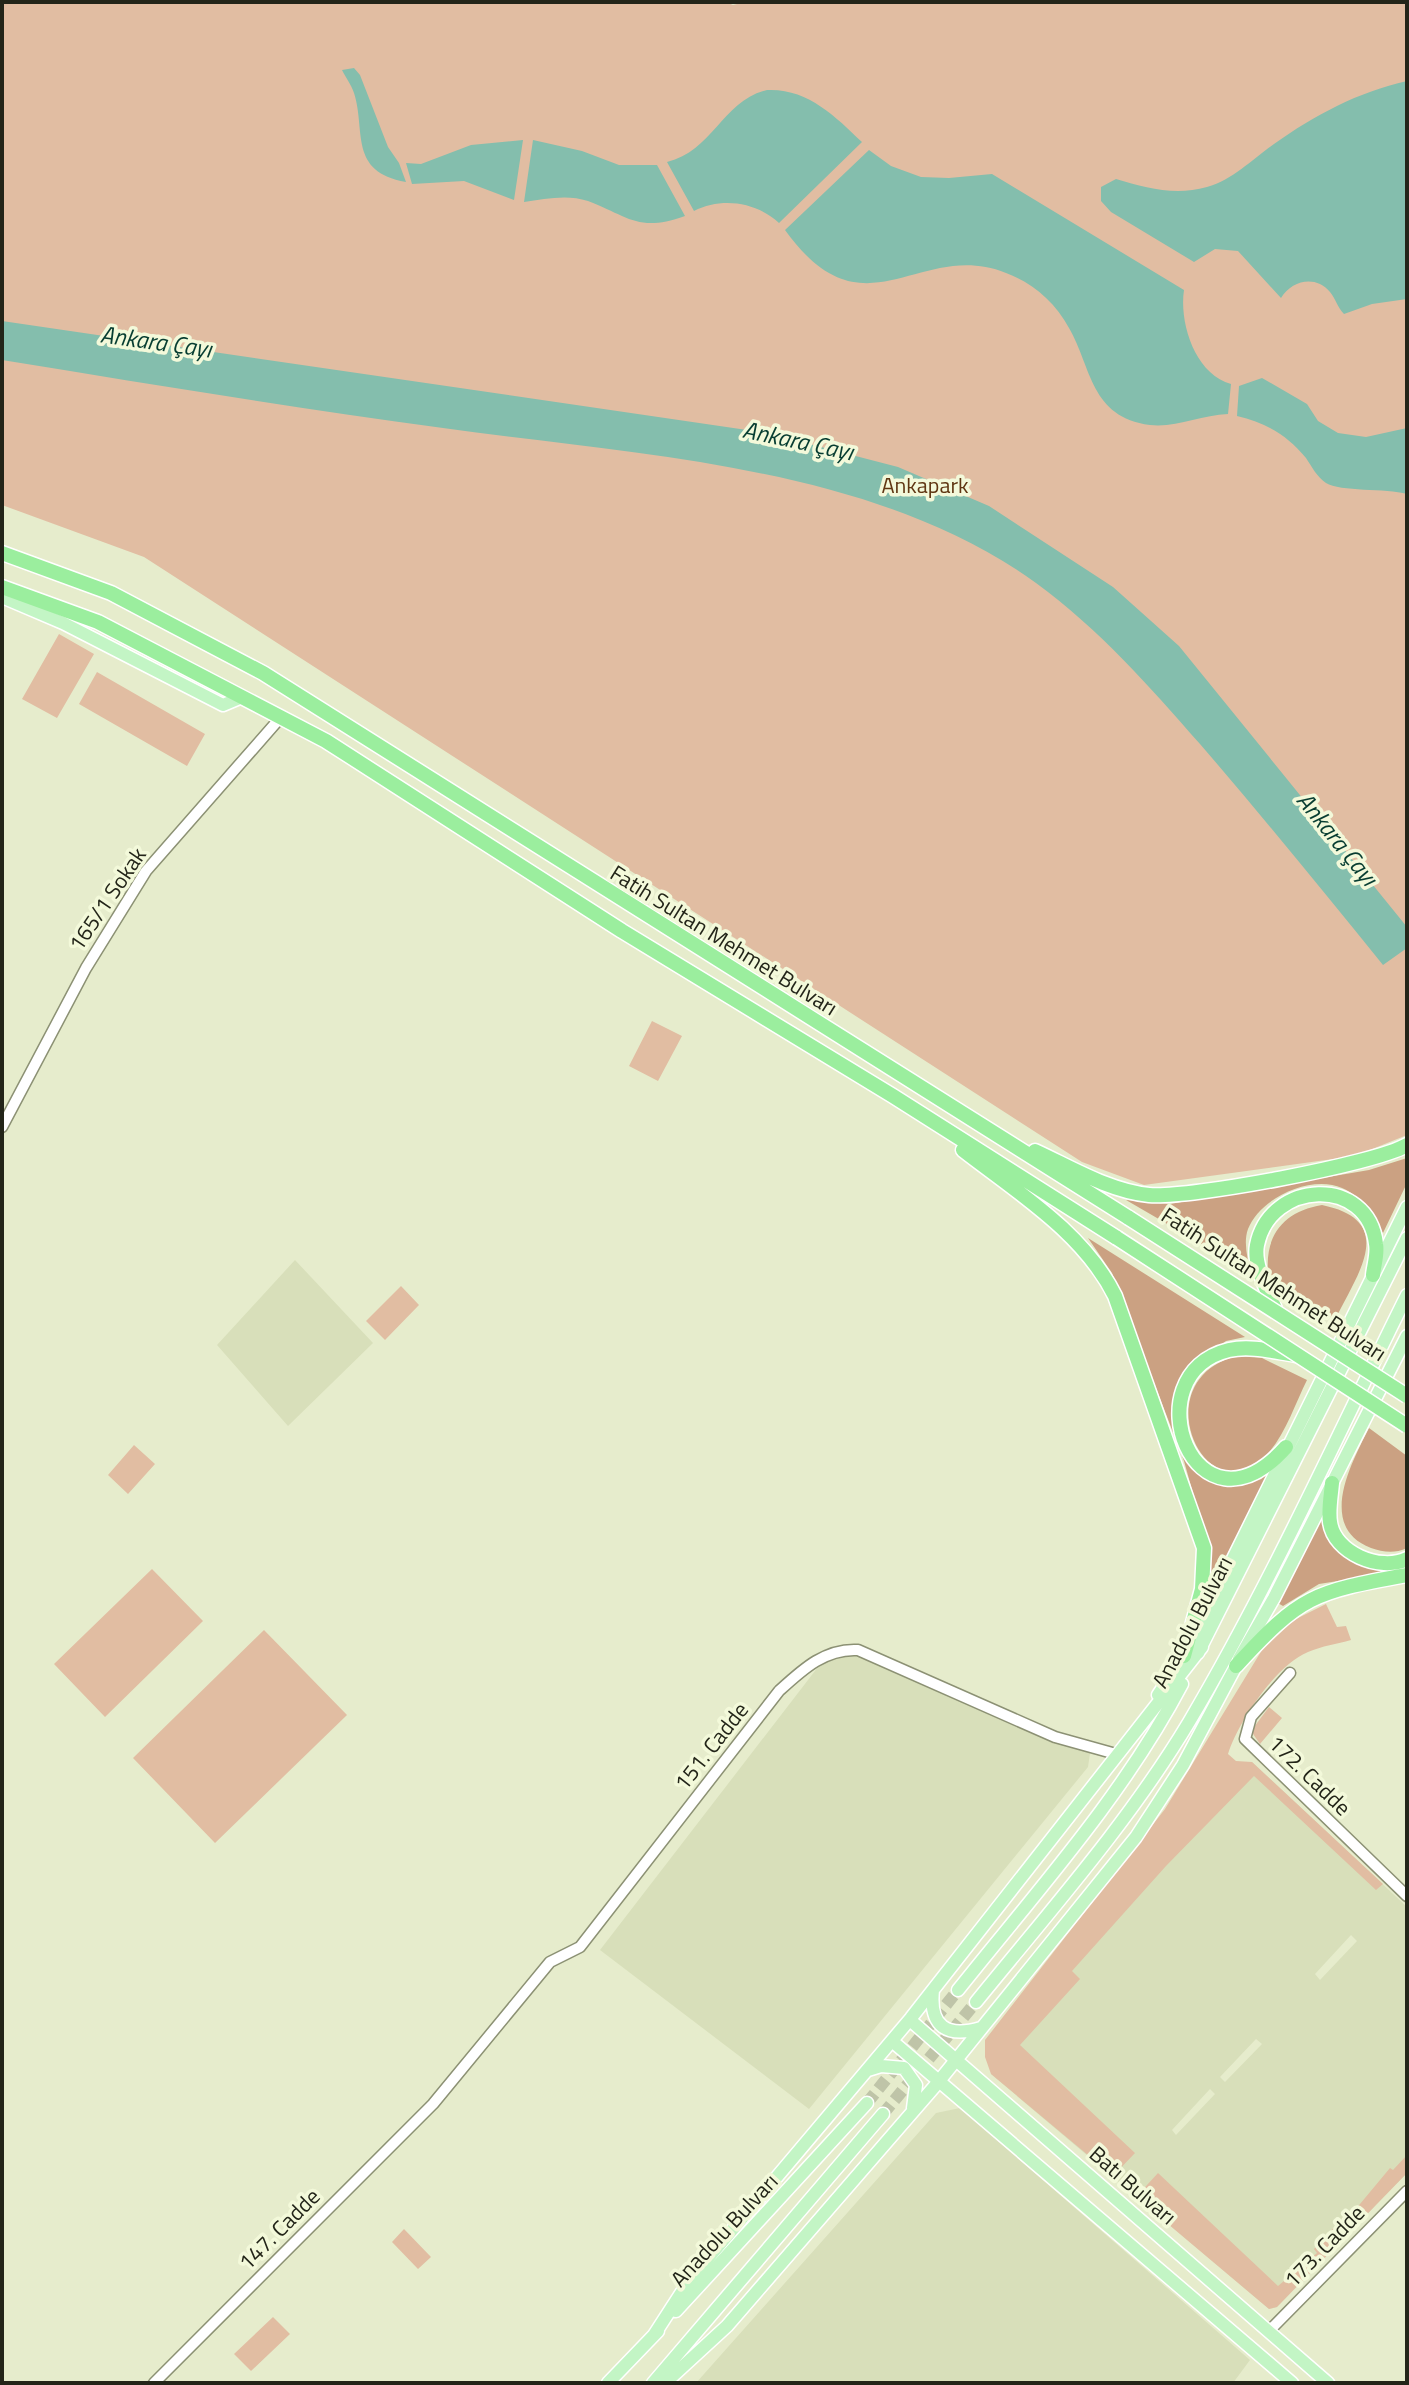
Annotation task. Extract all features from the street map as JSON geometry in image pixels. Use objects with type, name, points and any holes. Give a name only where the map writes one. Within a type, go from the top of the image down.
[{"type":"highway","name":"Fatih Sultan Mehmet Bulvarı","points":[[2,553],[111,593],[263,673],[1275,1309],[1407,1396]]},
{"type":"highway","name":"Fatih Sultan Mehmet Bulvarı","points":[[2,587],[98,622],[326,741],[622,931],[893,1096],[1407,1426]]},
{"type":"highway","points":[[893,1096],[1053,1221],[1092,1261],[1111,1290],[1204,1548],[1202,1589],[1184,1656]]},
{"type":"highway","points":[[986,1128],[1121,1190],[1150,1195],[1177,1194],[1326,1168],[1391,1155],[1407,1145]]},
{"type":"highway","points":[[1275,1309],[1256,1247],[1264,1227],[1281,1206],[1296,1197],[1311,1193],[1333,1194],[1350,1201],[1368,1216],[1377,1247],[1373,1275]]},
{"type":"highway","points":[[1286,1447],[1254,1475],[1231,1479],[1215,1476],[1194,1461],[1183,1443],[1180,1404],[1192,1377],[1214,1356],[1240,1349],[1296,1355]]},
{"type":"highway","points":[[1380,1407],[1407,1434]]},
{"type":"highway","points":[[1332,1483],[1330,1523],[1337,1540],[1361,1558],[1378,1564],[1407,1559]]},
{"type":"highway","points":[[1232,1660],[1306,1600],[1330,1589],[1407,1575]]},
{"type":"main road","points":[[2,597],[63,623],[223,705],[228,706],[242,697]]},
{"type":"main road","points":[[1135,1730],[1184,1656],[1407,1207]]},
{"type":"main road","name":"Anadolu Bulvarı","points":[[958,1990],[1099,1813],[1149,1744],[1202,1647],[1407,1238]]},
{"type":"main road","name":"Anadolu Bulvarı","points":[[976,2002],[1106,1838],[1232,1660],[1407,1295]]},
{"type":"main road","points":[[1193,1744],[1217,1686],[1332,1483],[1407,1336]]},
{"type":"main road","points":[[654,2335],[689,2281],[910,2020],[1202,1647]]},
{"type":"main road","points":[[1168,1710],[1184,1656]]},
{"type":"main road","points":[[665,2383],[727,2326],[910,2115],[1136,1837],[1193,1744],[1232,1660]]},
{"type":"main road","points":[[1187,1724],[1217,1686]]},
{"type":"main road","points":[[933,1990],[933,2015],[941,2026],[956,2033],[982,2027]]},
{"type":"main road","name":"Batı Bulvarı","points":[[910,2020],[1328,2383]]},
{"type":"main road","name":"Batı Bulvarı","points":[[892,2041],[1292,2383]]},
{"type":"main road","points":[[866,2071],[881,2066],[904,2068],[916,2085],[910,2115]]},
{"type":"main road","name":"Anadolu Bulvarı","points":[[608,2383],[867,2103]]},
{"type":"main road","name":"Anadolu Bulvarı","points":[[653,2383],[883,2114]]},
{"type":"street","name":"165/1 Sokak","points":[[2,1127],[86,968],[146,871],[281,717]]},
{"type":"street","name":"151. Cadde","points":[[433,2104],[550,1962],[580,1947],[779,1691],[806,1666],[828,1654],[858,1650],[1055,1737],[1116,1754]]},
{"type":"street","name":"172. Cadde","points":[[1290,1673],[1251,1717],[1245,1739],[1407,1896]]},
{"type":"street","name":"147. Cadde","points":[[154,2383],[433,2104]]},
{"type":"street","name":"173. Cadde","points":[[1270,2330],[1407,2191]]},
{"type":"shaded area","points":[[1407,1158],[1407,1183],[1383,1233],[1356,1196],[1342,1188],[1330,1184],[1302,1187],[1275,1199],[1254,1218],[1246,1240],[1250,1272],[1126,1200],[1170,1204],[1369,1170]]},
{"type":"shaded area","points":[[1322,1205],[1346,1213],[1360,1223],[1366,1236],[1361,1268],[1335,1320],[1293,1295],[1268,1272],[1270,1246],[1280,1226],[1298,1213]]},
{"type":"shaded area","points":[[1088,1238],[1245,1337],[1226,1341],[1190,1368],[1177,1434],[1224,1484],[1251,1481],[1269,1474],[1207,1603],[1211,1572],[1209,1551],[1184,1461],[1112,1273]]},
{"type":"shaded area","points":[[295,1260],[373,1343],[288,1426],[217,1345]]},
{"type":"shaded area","points":[[1237,1356],[1262,1358],[1307,1380],[1286,1426],[1270,1451],[1247,1469],[1225,1471],[1207,1460],[1194,1440],[1188,1416],[1193,1391],[1208,1370]]},
{"type":"shaded area","points":[[1369,1428],[1407,1456],[1407,1548],[1398,1551],[1371,1548],[1354,1538],[1345,1525],[1343,1493],[1354,1458]]},
{"type":"shaded area","points":[[1320,1512],[1336,1542],[1352,1557],[1374,1562],[1407,1563],[1407,1570],[1319,1584],[1283,1606],[1276,1602]]},
{"type":"shaded area","points":[[858,1650],[1090,1753],[1088,1767],[809,2109],[600,1950],[828,1654]]},
{"type":"shaded area","points":[[1252,1762],[1407,1907],[1407,2173],[1277,2307],[1269,2309],[991,2074],[1166,1837]],"holes":[[[1351,1935],[1357,1941],[1320,1980],[1315,1974]],[[1256,2039],[1262,2044],[1225,2082],[1220,2077]],[[1210,2089],[1215,2094],[1176,2135],[1172,2130]]]},
{"type":"shaded area","points":[[960,2108],[1250,2360],[1233,2383],[696,2383],[936,2113]]},
{"type":"green space","name":"Ankapark","points":[[2,2],[726,2],[733,5],[745,2],[1407,2],[1407,1135],[1355,1156],[1144,1185],[1082,1162],[144,557],[2,505]]},
{"type":"green space","points":[[59,634],[94,654],[57,718],[22,699]]},
{"type":"green space","points":[[97,672],[205,734],[187,766],[79,704]]},
{"type":"green space","points":[[652,1021],[682,1036],[658,1081],[629,1066]]},
{"type":"green space","points":[[401,1286],[419,1305],[385,1340],[366,1321]]},
{"type":"green space","points":[[134,1445],[155,1464],[128,1494],[108,1475]]},
{"type":"green space","points":[[152,1569],[203,1621],[105,1717],[54,1664]]},
{"type":"green space","points":[[1326,1604],[1337,1627],[1346,1626],[1351,1640],[1308,1652],[1283,1669],[1249,1711],[1228,1754],[1236,1761],[1252,1762],[1383,1884],[1376,1890],[1254,1776],[1166,1866],[1072,1971],[1080,1979],[1020,2045],[1135,2153],[1113,2176],[991,2074],[985,2057],[985,2040],[1165,1809],[1262,1650],[1294,1620]]},
{"type":"green space","points":[[264,1630],[347,1715],[215,1843],[133,1758]]},
{"type":"green space","points":[[1269,1707],[1282,1718],[1260,1744],[1251,1731]]},
{"type":"green space","points":[[1407,2155],[1407,2173],[1277,2307],[1269,2309],[1136,2197],[1158,2173],[1278,2286],[1317,2253],[1314,2249],[1342,2219],[1345,2222],[1390,2168],[1393,2170]]},
{"type":"green space","points":[[404,2229],[431,2257],[418,2269],[392,2242]]},
{"type":"green space","points":[[273,2317],[290,2334],[251,2371],[234,2354]]},
{"type":"water","points":[[354,68],[360,75],[388,147],[399,163],[406,182],[388,177],[367,159],[354,93],[342,70]]},
{"type":"water","points":[[1407,81],[1407,299],[1372,304],[1344,314],[1330,292],[1311,282],[1291,287],[1281,298],[1238,251],[1215,249],[1194,262],[1111,212],[1101,201],[1101,187],[1116,179],[1172,191],[1207,187],[1234,174],[1321,114],[1371,91]]},
{"type":"water","points":[[767,90],[808,99],[831,114],[862,142],[779,223],[760,210],[738,204],[716,204],[694,211],[667,162],[696,148],[739,104]]},
{"type":"water","points":[[523,140],[514,200],[464,181],[412,184],[406,163],[421,164],[471,145]]},
{"type":"water","points":[[533,140],[582,151],[619,165],[657,165],[685,216],[644,223],[580,199],[524,202]]},
{"type":"water","points":[[869,150],[891,166],[921,177],[992,174],[1184,290],[1184,317],[1192,346],[1208,370],[1231,384],[1228,414],[1150,425],[1115,412],[1096,388],[1077,343],[1057,310],[1034,288],[1006,273],[975,266],[946,267],[867,283],[841,279],[814,262],[785,230]]},
{"type":"water","points":[[2,321],[767,433],[898,467],[989,506],[1113,587],[1179,646],[1407,927],[1407,948],[1383,965],[1223,771],[1122,659],[1081,619],[1036,583],[971,543],[901,513],[828,489],[752,471],[332,412],[2,360]]},
{"type":"water","points":[[1262,378],[1307,404],[1318,421],[1338,433],[1366,437],[1407,428],[1407,494],[1342,488],[1326,483],[1283,436],[1267,426],[1237,416],[1239,386]]},
{"type":"tunnel","points":[[867,2103],[958,1990]]},
{"type":"tunnel","points":[[883,2114],[976,2002]]},
{"type":"water label","name":"Ankara Çayı","points":[[156,342]]},
{"type":"water label","name":"Ankara Çayı","points":[[798,441]]},
{"type":"water label","name":"Ankara Çayı","points":[[1337,839]]}]
